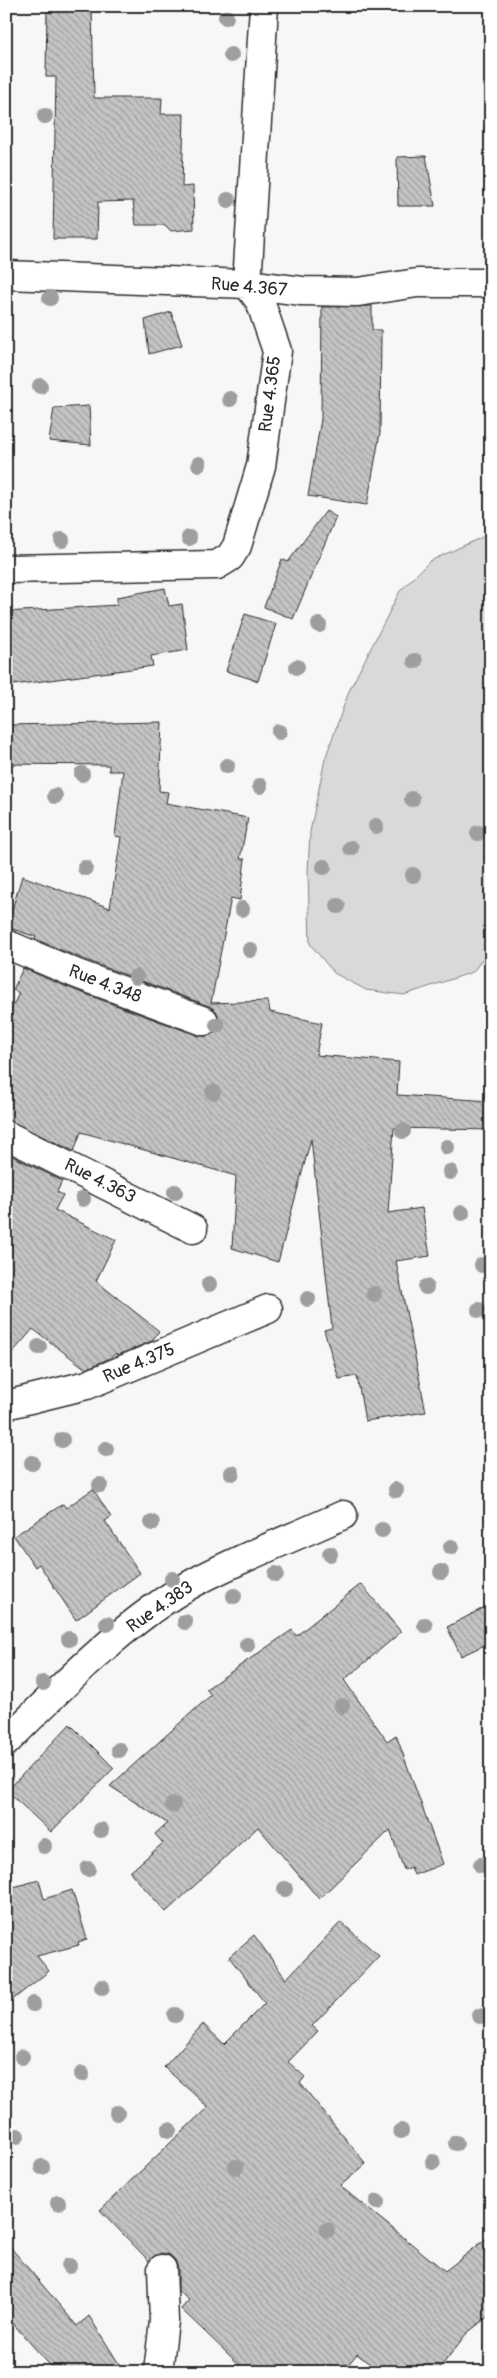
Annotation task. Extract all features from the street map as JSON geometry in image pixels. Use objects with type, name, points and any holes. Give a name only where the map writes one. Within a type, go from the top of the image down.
[{"type":"street","points":[[247,284],[264,6]]},
{"type":"street","name":"Rue 4.367","points":[[6,275],[247,284],[302,291],[358,292],[417,283],[491,284]]},
{"type":"street","name":"Rue 4.365","points":[[6,569],[217,565],[230,557],[237,546],[261,466],[278,351],[260,301],[247,284]]},
{"type":"street","name":"Rue 4.348","points":[[6,944],[77,974],[204,1022]]},
{"type":"street","name":"Rue 4.363","points":[[6,1135],[193,1229]]},
{"type":"street","name":"Rue 4.375","points":[[6,1405],[87,1386],[268,1308]]},
{"type":"street","name":"Rue 4.383","points":[[6,1742],[62,1686],[142,1617],[197,1581],[343,1516]]},
{"type":"street","points":[[158,2372],[164,2321],[162,2269]]},
{"type":"shaded area","points":[[491,533],[491,947],[473,972],[404,995],[366,990],[334,973],[310,944],[308,872],[310,832],[325,759],[349,691],[400,591],[430,561]]},
{"type":"building","points":[[47,6],[92,6],[94,98],[162,98],[161,114],[184,114],[182,187],[193,186],[194,229],[171,231],[165,225],[136,225],[133,201],[98,202],[97,239],[53,239],[56,77],[46,77]]},
{"type":"building","points":[[426,156],[435,206],[398,206],[397,157]]},
{"type":"building","points":[[372,306],[372,330],[381,330],[380,433],[367,505],[308,496],[321,419],[322,307]]},
{"type":"building","points":[[171,312],[182,345],[149,354],[145,320]]},
{"type":"building","points":[[89,406],[91,445],[49,441],[54,408]]},
{"type":"building","points":[[326,511],[336,517],[293,619],[264,607],[282,559],[288,562]]},
{"type":"building","points":[[165,588],[169,606],[182,604],[188,650],[151,656],[153,666],[6,686],[6,612],[117,605],[117,597]]},
{"type":"building","points":[[245,614],[276,624],[258,681],[226,671]]},
{"type":"building","points":[[162,722],[159,791],[168,792],[166,803],[248,818],[240,859],[245,859],[240,900],[231,898],[211,1003],[268,1001],[270,1012],[322,1023],[316,1055],[399,1062],[397,1095],[491,1101],[491,1130],[394,1128],[388,1213],[422,1208],[430,1256],[396,1261],[426,1412],[365,1421],[357,1376],[339,1379],[324,1330],[332,1328],[311,1139],[278,1262],[232,1248],[236,1176],[81,1132],[74,1151],[6,1120],[6,1021],[19,993],[13,990],[23,968],[72,989],[199,1036],[207,1036],[214,1033],[218,1027],[219,1018],[216,1011],[209,1006],[83,959],[35,939],[36,937],[7,927],[22,876],[110,908],[121,837],[115,836],[123,771],[109,771],[109,765],[6,764],[6,725]]},
{"type":"building","points":[[6,1153],[62,1181],[57,1192],[63,1195],[55,1210],[116,1240],[96,1281],[159,1331],[152,1341],[118,1355],[116,1353],[110,1358],[86,1369],[33,1329],[6,1360]]},
{"type":"building","points":[[93,1489],[111,1517],[105,1521],[140,1573],[76,1620],[39,1564],[35,1567],[14,1536],[63,1504],[66,1508]]},
{"type":"building","points":[[361,1584],[401,1632],[344,1680],[387,1741],[396,1735],[443,1864],[414,1875],[411,1867],[404,1870],[390,1830],[319,1899],[258,1827],[166,1912],[130,1872],[163,1843],[155,1834],[167,1823],[110,1786],[211,1695],[206,1689],[292,1630],[296,1636]]},
{"type":"building","points":[[491,1604],[491,1642],[461,1656],[447,1627]]},
{"type":"building","points":[[70,1724],[114,1768],[51,1832],[7,1791]]},
{"type":"building","points":[[39,1880],[44,1899],[72,1890],[87,1939],[78,1942],[79,1945],[37,1956],[49,1971],[6,2005],[6,1889]]},
{"type":"building","points":[[341,1922],[379,1956],[312,2026],[318,2031],[288,2062],[305,2077],[300,2083],[366,2164],[340,2186],[445,2271],[491,2235],[491,2314],[466,2334],[437,2372],[380,2372],[357,2354],[342,2372],[247,2372],[181,2309],[189,2300],[178,2291],[178,2268],[175,2260],[170,2255],[162,2253],[154,2256],[149,2261],[100,2210],[208,2107],[164,2067],[203,2024],[224,2044],[265,2003],[229,1957],[254,1935],[286,1979]]},
{"type":"building","points":[[6,2242],[77,2326],[89,2316],[124,2372],[56,2372],[6,2316]]}]
